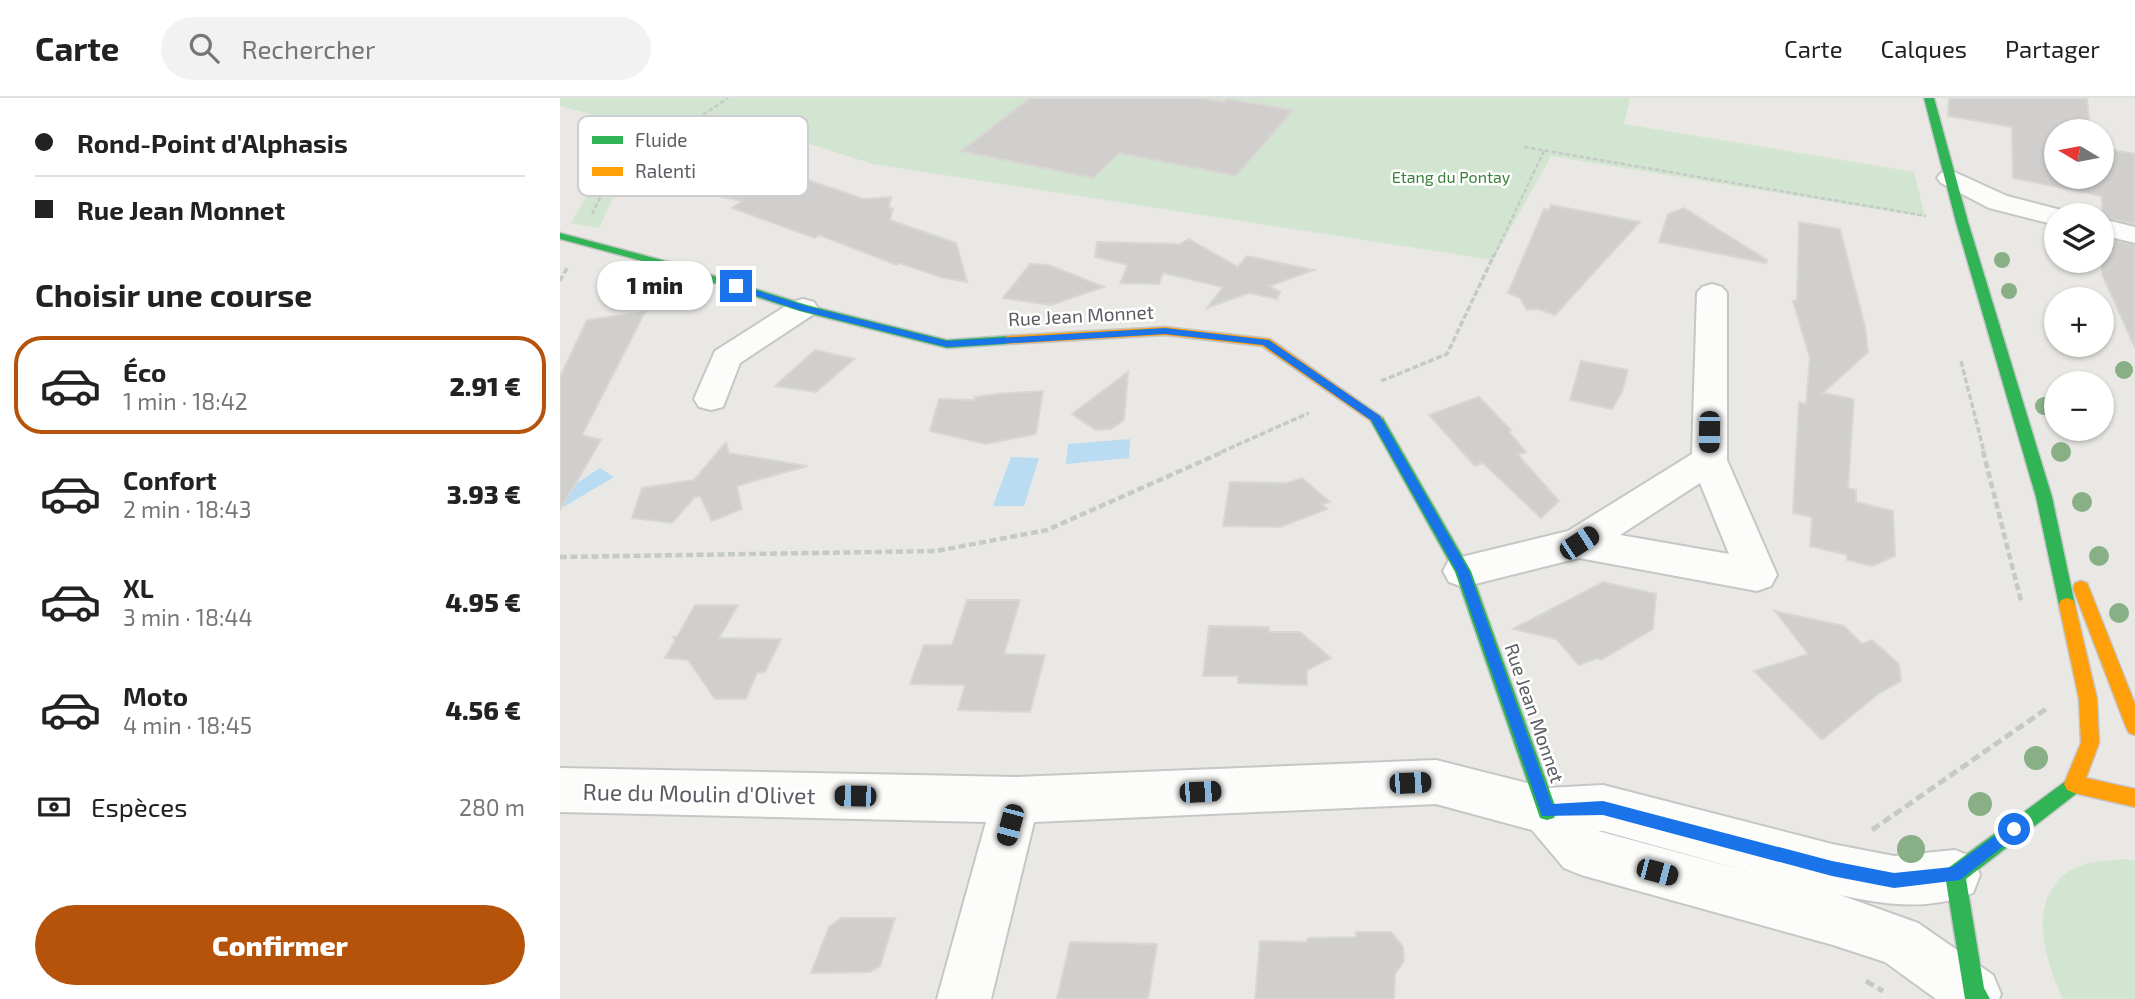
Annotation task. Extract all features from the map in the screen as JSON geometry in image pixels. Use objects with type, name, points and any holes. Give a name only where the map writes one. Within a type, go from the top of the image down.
[{"type":"street","points":[[1929,98],[2044,497],[2088,699],[2090,743],[2074,783],[1955,874],[1976,996]]},
{"type":"street","points":[[1950,178],[1998,202],[2044,214]]},
{"type":"street","points":[[2114,230],[2135,235]]},
{"type":"street","name":"Rue Jean Monnet","points":[[560,236],[582,240],[803,308],[947,344],[1165,331],[1265,342],[1376,418],[1463,571],[1547,811]]},
{"type":"street","points":[[1579,543],[1758,575],[1709,460],[1712,293]]},
{"type":"street","points":[[711,398],[726,358],[803,308]]},
{"type":"street","points":[[1463,571],[1579,543],[1709,460]]},
{"type":"street","points":[[2044,497],[2135,727]]},
{"type":"street","name":"Rue du Moulin d'Olivet","points":[[560,790],[1016,800],[1436,782],[1547,811],[1603,808],[1832,869],[1894,881],[1955,874]]},
{"type":"street","points":[[2074,783],[2135,798]]},
{"type":"street","points":[[964,999],[1016,800]]},
{"type":"street","points":[[1547,811],[1581,851],[1833,919],[1900,941],[1976,996]]},
{"type":"path","points":[[701,116],[728,98]]},
{"type":"path","points":[[1524,148],[1931,216]]},
{"type":"path","points":[[560,558],[937,551],[1046,530],[1447,354],[1544,151]]},
{"type":"path","points":[[582,240],[601,196]]},
{"type":"path","points":[[1961,360],[2024,611]]},
{"type":"path","points":[[1832,869],[1853,843],[2046,708],[2043,690],[2088,699]]},
{"type":"green space","name":"Etang du Pontay","points":[[560,98],[1630,98],[1624,124],[1914,172],[1925,217],[1551,156],[1493,260],[873,164],[808,144],[808,116],[598,116],[560,106]]},
{"type":"green space","name":"Etang du Pontay","points":[[587,196],[614,196],[599,228],[571,223]]},
{"type":"green space","points":[[2124,859],[2135,861],[2135,999],[2063,999],[2045,949],[2043,931],[2048,897],[2057,882],[2077,867]]},
{"type":"water","points":[[1130,439],[1129,458],[1066,464],[1068,444]]},
{"type":"water","points":[[1011,457],[1039,458],[1024,506],[993,506]]},
{"type":"water","points":[[600,468],[614,477],[560,509],[560,494]]},
{"type":"building","points":[[1030,98],[1201,98],[1224,102],[1227,99],[1293,110],[1236,176],[1119,153],[1093,178],[961,151]]},
{"type":"building","points":[[1949,98],[2087,98],[2089,119],[2044,119],[2044,184],[2013,178],[2012,127],[1948,116]]},
{"type":"building","points":[[2114,150],[2135,154],[2135,224],[2114,220],[2114,203],[2102,203],[2102,196],[2067,189],[2114,189]]},
{"type":"building","points":[[808,180],[864,199],[891,197],[889,207],[893,209],[890,220],[956,243],[967,282],[940,277],[900,263],[897,265],[819,235],[815,238],[732,208],[742,201],[717,196],[808,196]]},
{"type":"building","points":[[1551,205],[1640,222],[1555,315],[1538,309],[1527,310],[1520,298],[1508,293],[1544,209],[1549,210]]},
{"type":"building","points":[[1684,208],[1767,260],[1766,263],[1659,242],[1668,214]]},
{"type":"building","points":[[1799,222],[1840,229],[1865,327],[1868,352],[1823,393],[1854,399],[1848,488],[1856,490],[1856,502],[1893,511],[1895,556],[1872,566],[1847,560],[1847,555],[1810,546],[1812,517],[1793,513],[1799,402],[1806,404],[1810,358],[1793,301],[1797,300]]},
{"type":"building","points":[[1189,239],[1238,267],[1247,256],[1314,270],[1269,286],[1280,292],[1277,299],[1249,293],[1207,308],[1223,287],[1163,273],[1159,284],[1120,283],[1128,265],[1095,257],[1097,242],[1180,244]]},
{"type":"building","points":[[2114,241],[2135,245],[2135,348],[2114,301],[2114,287],[2108,287],[2102,274],[2114,273]]},
{"type":"building","points":[[1030,264],[1049,265],[1104,287],[1051,305],[1003,298]]},
{"type":"building","points":[[645,312],[582,435],[601,440],[560,510],[560,377],[587,320]]},
{"type":"building","points":[[815,350],[854,359],[816,392],[775,386]]},
{"type":"building","points":[[1581,361],[1628,370],[1622,392],[1612,409],[1570,400]]},
{"type":"building","points":[[1128,372],[1124,420],[1111,429],[1096,430],[1072,414]]},
{"type":"building","points":[[1043,391],[1036,434],[986,444],[930,431],[939,399],[974,400],[975,397],[996,394]]},
{"type":"building","points":[[1479,397],[1511,430],[1509,432],[1526,452],[1518,455],[1559,501],[1541,518],[1483,463],[1475,466],[1429,415]]},
{"type":"building","points":[[726,442],[729,453],[807,466],[737,486],[742,509],[712,521],[700,496],[695,497],[672,523],[632,518],[642,488],[694,480]]},
{"type":"building","points":[[1302,478],[1330,502],[1322,504],[1327,509],[1280,527],[1223,526],[1230,482],[1287,483]]},
{"type":"building","points":[[1603,582],[1656,594],[1653,629],[1601,660],[1598,658],[1579,665],[1556,639],[1513,629]]},
{"type":"building","points":[[967,600],[1020,600],[1004,654],[1045,655],[1030,712],[958,710],[965,685],[910,684],[924,645],[952,645]]},
{"type":"building","points":[[695,605],[738,605],[719,638],[781,639],[765,672],[757,673],[746,699],[715,699],[688,660],[665,658],[675,640],[673,637],[677,637]]},
{"type":"building","points":[[1775,611],[1844,626],[1862,644],[1872,640],[1899,664],[1901,681],[1878,694],[1822,740],[1754,671],[1808,654]]},
{"type":"building","points":[[1209,626],[1269,627],[1269,632],[1300,632],[1331,658],[1307,670],[1307,685],[1238,683],[1238,676],[1203,676]]},
{"type":"building","points":[[841,918],[895,918],[880,966],[870,972],[811,973],[829,927]]},
{"type":"building","points":[[1356,932],[1391,932],[1403,947],[1404,961],[1395,974],[1394,999],[1255,999],[1260,941],[1306,942],[1309,938],[1356,937]]},
{"type":"building","points":[[1070,942],[1157,944],[1148,999],[1057,999]]},
{"type":"traffic: fast","points":[[1929,98],[1962,222],[2044,497],[2067,605]]},
{"type":"traffic: fast","points":[[560,236],[669,265],[803,308],[947,344],[1007,340]]},
{"type":"traffic: fast","points":[[1376,418],[1463,571],[1547,811]]},
{"type":"traffic: fast","points":[[1979,999],[1974,994],[1955,875],[2074,784]]},
{"type":"traffic: slow","points":[[1007,340],[1165,331],[1265,342],[1376,418]]},
{"type":"traffic: slow","points":[[2081,588],[2135,727]]},
{"type":"traffic: slow","points":[[2067,605],[2088,699],[2090,743],[2074,784]]},
{"type":"traffic: slow","points":[[2074,784],[2135,798]]},
{"type":"route","points":[[736,286],[803,308],[947,344],[1165,331],[1265,342],[1376,418],[1463,571],[1547,811],[1603,808],[1832,869],[1894,881],[1955,874],[2014,829]]}]
